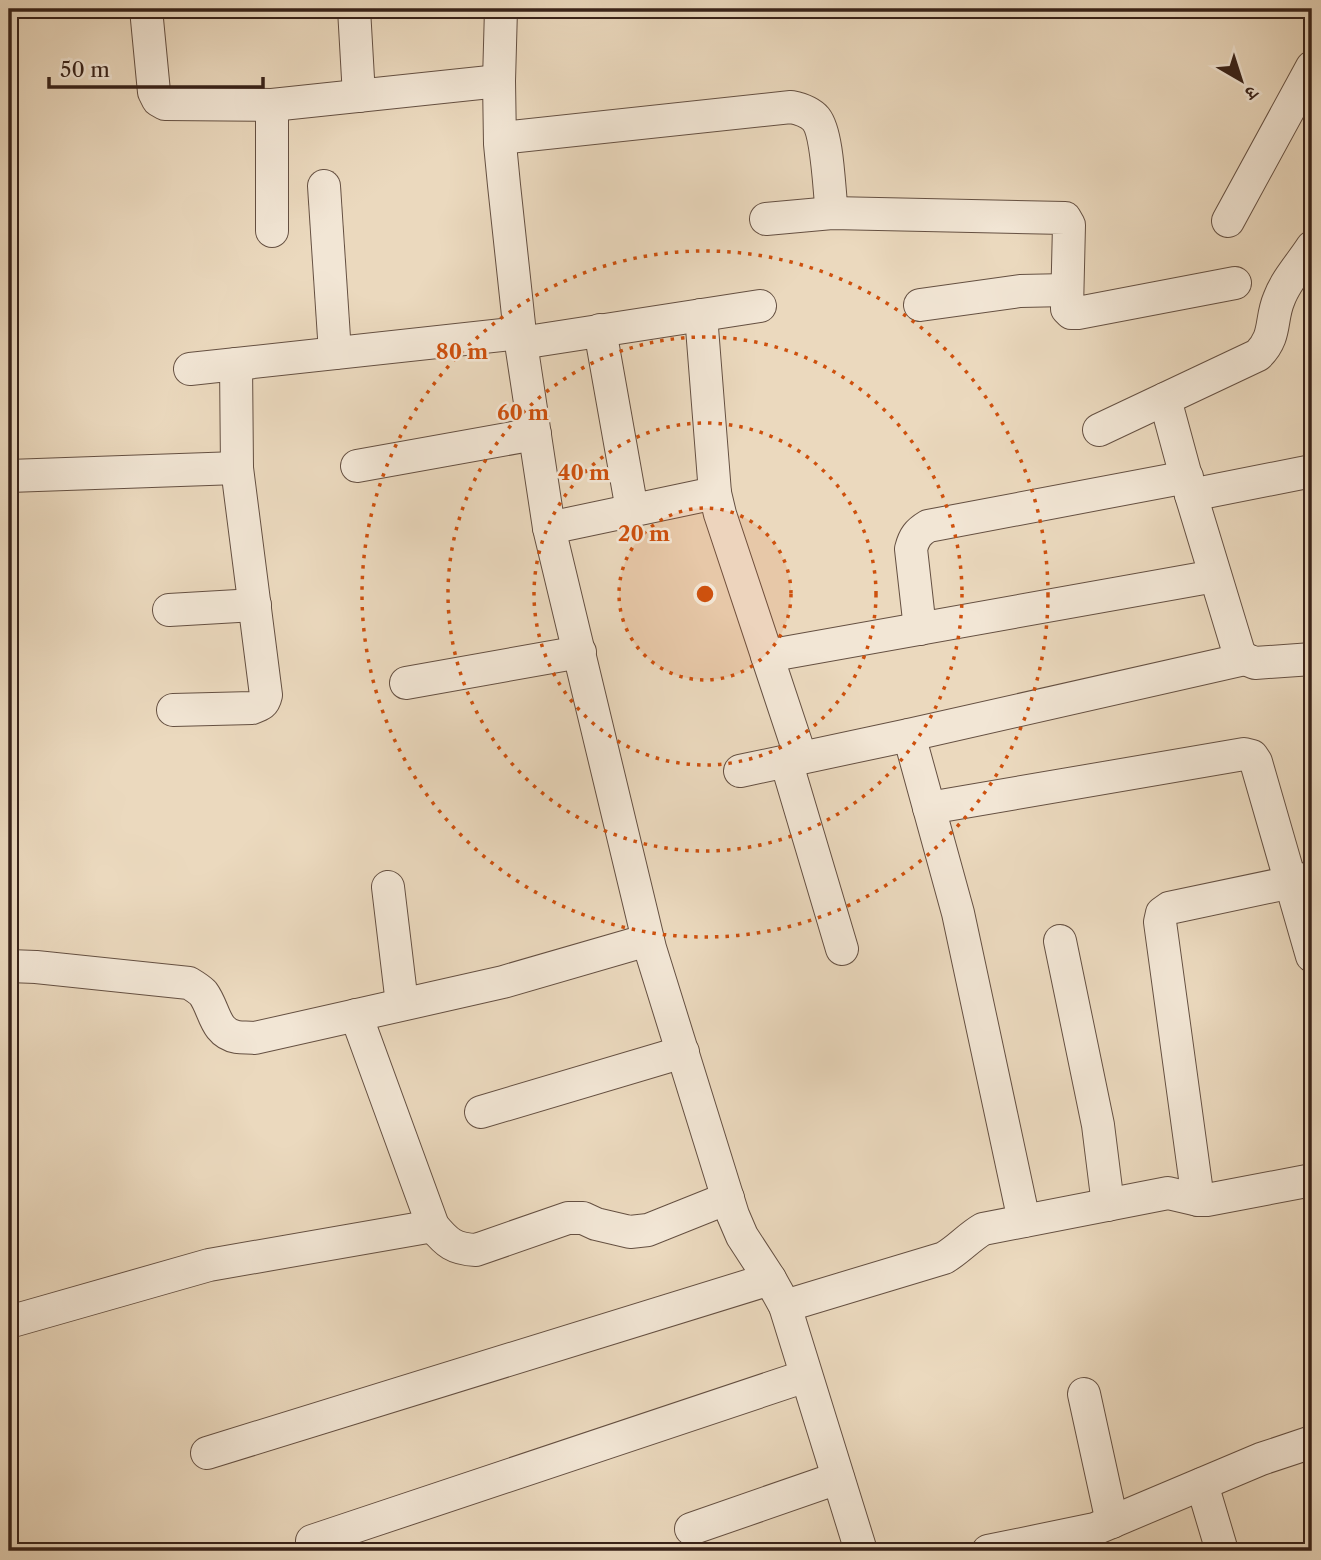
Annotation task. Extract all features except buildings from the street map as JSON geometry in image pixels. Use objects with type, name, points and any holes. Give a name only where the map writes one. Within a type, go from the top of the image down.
[{"type":"street","points":[[146,9],[154,92],[158,100],[165,104],[272,105],[499,80]]},
{"type":"street","points":[[354,9],[359,96]]},
{"type":"street","points":[[501,9],[501,138],[520,338],[549,527],[564,595],[648,940],[728,1198],[741,1237],[777,1293],[861,1551]]},
{"type":"street","points":[[1228,221],[1312,68]]},
{"type":"street","points":[[272,105],[272,231]]},
{"type":"street","points":[[501,138],[792,107],[804,110],[816,120],[823,135],[832,213]]},
{"type":"street","points":[[324,186],[335,353]]},
{"type":"street","points":[[765,219],[832,213],[1065,218],[1069,225],[1067,309],[1072,313],[1235,283]]},
{"type":"street","points":[[1099,430],[1258,355],[1267,347],[1281,293],[1312,247]]},
{"type":"street","points":[[920,305],[1020,291],[1067,290]]},
{"type":"street","points":[[190,369],[335,353],[600,330],[760,306]]},
{"type":"street","points":[[701,315],[715,493],[767,656],[842,949]]},
{"type":"street","points":[[600,330],[632,510]]},
{"type":"street","points":[[173,710],[252,708],[265,702],[237,468],[236,364]]},
{"type":"street","points":[[1165,399],[1215,576],[1240,653],[1245,659],[1255,663],[1312,659]]},
{"type":"street","points":[[357,466],[535,434]]},
{"type":"street","points":[[9,476],[237,468]]},
{"type":"street","points":[[920,629],[911,549],[913,539],[919,531],[928,526],[1189,486],[1312,471]]},
{"type":"street","points":[[549,527],[715,493]]},
{"type":"street","points":[[767,656],[1215,576]]},
{"type":"street","points":[[169,610],[255,606]]},
{"type":"street","points":[[406,683],[580,652]]},
{"type":"street","points":[[740,771],[1245,659]]},
{"type":"street","points":[[909,735],[958,912],[1024,1222]]},
{"type":"street","points":[[929,808],[1244,754],[1252,757],[1302,880],[1312,956]]},
{"type":"street","points":[[1198,1200],[1160,922],[1162,913],[1169,908],[1302,880]]},
{"type":"street","points":[[388,887],[402,1004]]},
{"type":"street","points":[[9,966],[189,983],[205,995],[214,1019],[222,1030],[235,1037],[255,1038],[503,982],[648,940]]},
{"type":"street","points":[[1060,941],[1098,1125],[1108,1205]]},
{"type":"street","points":[[356,1015],[433,1226],[445,1241],[460,1249],[476,1250],[568,1218],[583,1219],[630,1232],[648,1230],[728,1198]]},
{"type":"street","points":[[481,1112],[683,1052]]},
{"type":"street","points":[[207,1453],[777,1293],[944,1258],[983,1229],[1168,1193],[1207,1200],[1312,1181]]},
{"type":"street","points":[[9,1322],[209,1265],[433,1226]]},
{"type":"street","points":[[312,1541],[806,1376]]},
{"type":"street","points":[[1084,1394],[1103,1534]]},
{"type":"street","points":[[990,1551],[1103,1534],[1202,1484],[1312,1441]]},
{"type":"street","points":[[691,1529],[838,1478]]},
{"type":"street","points":[[1202,1484],[1222,1551]]}]
